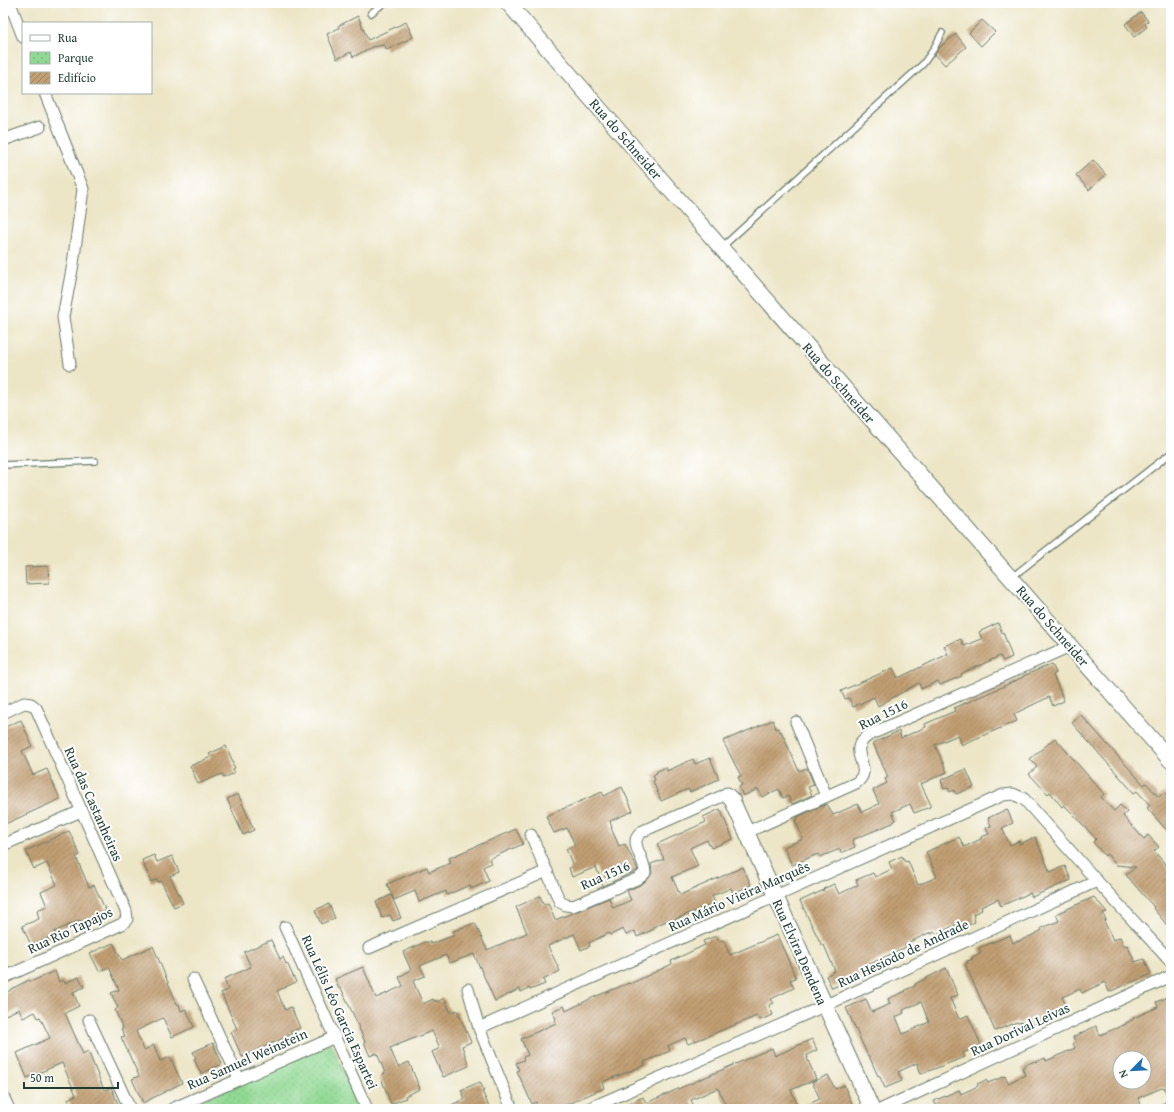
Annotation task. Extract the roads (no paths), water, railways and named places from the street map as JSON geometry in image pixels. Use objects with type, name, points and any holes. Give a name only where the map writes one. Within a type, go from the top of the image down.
[{"type":"street","points":[[10,3],[22,34]]},
{"type":"street","name":"Rua do Schneider","points":[[508,3],[1171,761]]},
{"type":"street","points":[[45,94],[83,188],[73,264],[63,317],[70,364]]},
{"type":"street","points":[[3,140],[40,127]]},
{"type":"street","name":"Rua 1516","points":[[747,832],[856,783],[862,778],[864,771],[858,747],[861,740],[869,735],[1070,646]]},
{"type":"street","name":"Rua das Castanheiras","points":[[3,713],[24,703],[31,704],[36,708],[126,911],[127,919]]},
{"type":"street","points":[[796,722],[826,796]]},
{"type":"street","name":"Rua Mário Vieira Marquês","points":[[479,1028],[1003,795],[1013,794],[1024,799],[1097,881]]},
{"type":"street","name":"Rua 1516","points":[[531,835],[560,902],[573,906],[639,878],[645,873],[645,867],[636,842],[638,835],[643,831],[727,795]]},
{"type":"street","name":"Rua Elvira Dendena","points":[[727,795],[732,800],[747,832],[824,1006],[872,1109]]},
{"type":"street","points":[[3,845],[81,811]]},
{"type":"street","points":[[369,948],[547,871]]},
{"type":"street","points":[[1097,881],[1171,962]]},
{"type":"street","name":"Rua Hesiodo de Andrade","points":[[588,1109],[824,1006],[1097,881]]},
{"type":"street","name":"Rua Rio Tapajos","points":[[3,978],[122,924],[127,919]]},
{"type":"street","name":"Rua Lélis Léo Garcia Espartei","points":[[285,927],[367,1109]]},
{"type":"street","name":"Rua Dorival Leivas","points":[[882,1109],[1171,976]]},
{"type":"street","points":[[192,979],[239,1079]]},
{"type":"street","points":[[468,989],[479,1028],[512,1109]]},
{"type":"street","points":[[89,1020],[130,1109]]},
{"type":"street","name":"Rua Samuel Weinstein","points":[[172,1109],[335,1036]]},
{"type":"street","points":[[3,1096],[9,1109]]},
{"type":"street","points":[[1165,1109],[1171,1106]]},
{"type":"lane","points":[[371,13],[384,3]]},
{"type":"lane","points":[[721,248],[923,64],[933,50],[942,33]]},
{"type":"lane","points":[[1010,578],[1031,560],[1171,453]]},
{"type":"lane","points":[[3,464],[95,461]]}]
